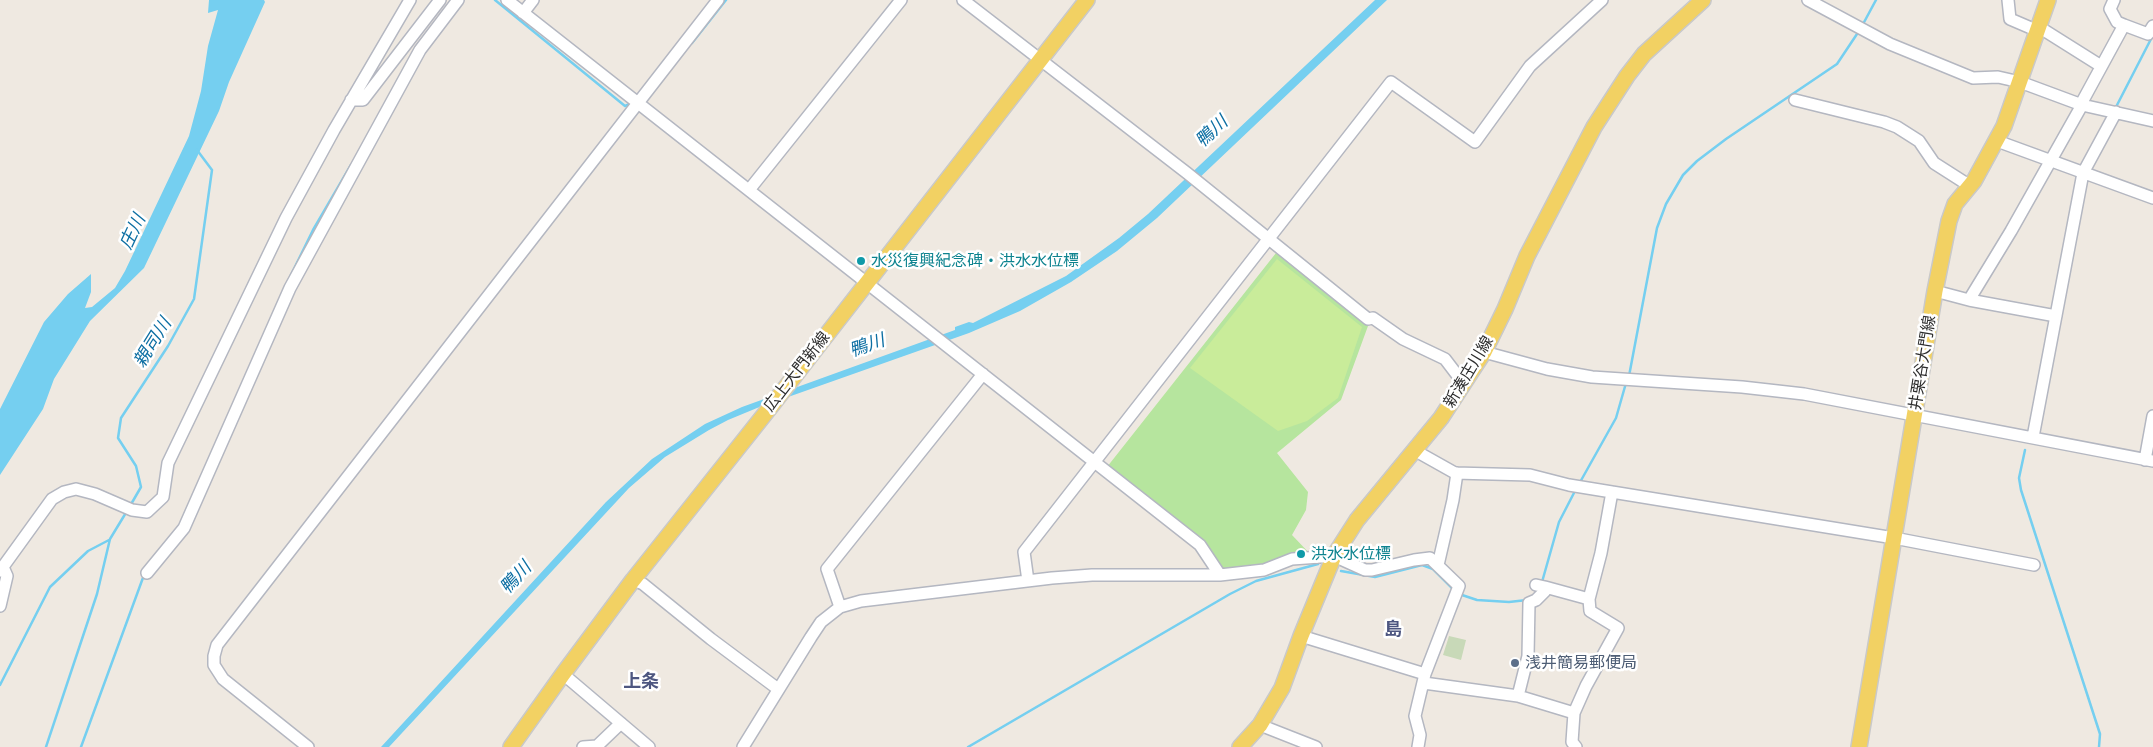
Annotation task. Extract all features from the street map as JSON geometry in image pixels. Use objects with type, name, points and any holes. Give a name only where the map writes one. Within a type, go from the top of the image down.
[{"type":"main road","name":"広上大門新線","points":[[511,747],[633,580],[772,405],[1087,0]]},
{"type":"main road","name":"新湊庄川線","points":[[1240,747],[1260,724],[1282,688],[1334,556],[1357,520],[1441,418],[1484,352],[1505,309],[1526,256],[1594,127],[1627,76],[1644,54],[1703,0]]},
{"type":"main road","name":"井栗谷大門線","points":[[1859,747],[1935,291],[1949,221],[1955,204],[1970,186],[1997,141],[2020,82],[2048,0]]},
{"type":"street","points":[[0,606],[7,576],[2,569],[52,499],[64,492],[76,489],[95,494],[132,510],[147,512],[163,496],[168,464],[286,218],[351,100],[410,0]]},
{"type":"street","points":[[351,100],[363,100],[440,0]]},
{"type":"street","points":[[147,573],[184,528],[290,288],[420,50],[458,0]]},
{"type":"street","points":[[507,0],[1200,544],[1220,575]]},
{"type":"street","points":[[523,13],[533,0]]},
{"type":"street","points":[[308,747],[223,680],[214,665],[217,645],[718,0]]},
{"type":"street","points":[[749,190],[901,0]]},
{"type":"street","points":[[963,0],[1187,173],[1368,319],[1373,318],[1403,339],[1445,358],[1464,384]]},
{"type":"street","points":[[1028,581],[1024,552],[1391,82],[1475,142],[1530,66],[1602,0]]},
{"type":"street","points":[[1808,0],[1890,44],[1973,78],[1998,77],[2020,82],[2081,104],[2153,121]]},
{"type":"street","points":[[2008,0],[2010,19],[2038,29],[2101,66]]},
{"type":"street","points":[[2114,0],[2110,9],[2117,22],[2148,34],[2153,26]]},
{"type":"street","points":[[1969,300],[2051,161],[2124,25]]},
{"type":"street","points":[[1795,100],[1884,122],[1897,127],[1919,141],[1934,163],[1970,186]]},
{"type":"street","points":[[2033,437],[2083,173],[2116,112]]},
{"type":"street","points":[[1997,141],[2153,198]]},
{"type":"street","points":[[1935,291],[1969,300],[2056,316]]},
{"type":"street","points":[[1484,352],[1547,369],[1592,377],[1742,387],[1804,394],[2149,460],[2153,416]]},
{"type":"street","points":[[840,607],[827,569],[983,374]]},
{"type":"street","points":[[1414,450],[1457,473],[1530,475],[1569,485],[1894,538],[2034,566]]},
{"type":"street","points":[[1438,565],[1453,500],[1457,473]]},
{"type":"street","points":[[1576,747],[1572,742],[1574,713],[1586,686],[1618,628],[1590,611],[1589,599],[1601,553],[1612,492]]},
{"type":"street","points":[[743,747],[822,622],[840,607],[861,601],[1092,575],[1220,575],[1264,570],[1292,559],[1334,556],[1365,570],[1430,558],[1459,586],[1424,679],[1415,716],[1420,735],[1418,747]]},
{"type":"street","points":[[633,580],[643,584],[778,689]]},
{"type":"street","points":[[1518,696],[1528,656],[1529,603],[1536,600],[1545,591],[1541,586],[1589,599]]},
{"type":"street","points":[[1301,636],[1424,679],[1518,696],[1574,713]]},
{"type":"street","points":[[563,674],[649,747]]},
{"type":"street","points":[[583,747],[597,746],[621,723]]},
{"type":"street","points":[[1260,724],[1316,747]]},
{"type":"green space","points":[[1276,253],[1368,326],[1341,400],[1277,453],[1308,492],[1306,510],[1292,535],[1313,557],[1230,578],[1201,541],[1107,467]]},
{"type":"green space","points":[[1277,259],[1362,327],[1338,398],[1307,421],[1278,431],[1190,368]]},
{"type":"green space","points":[[1449,636],[1466,640],[1461,660],[1443,655]]},
{"type":"water","points":[[209,0],[264,0],[265,2],[229,82],[219,111],[144,268],[90,321],[54,379],[43,409],[0,475],[0,409],[44,322],[68,294],[91,274],[91,292],[85,308],[92,307],[115,288],[125,271],[189,136],[201,91],[208,46],[218,10],[208,13]]},
{"type":"water","points":[[1375,0],[1387,0],[1157,218],[1117,251],[1071,282],[1020,311],[969,333],[728,420],[665,457],[629,488],[389,747],[381,747],[606,502],[652,459],[705,424],[742,407],[955,330],[955,327],[969,322],[973,323],[1066,276],[1119,238],[1148,214]]},
{"type":"waterway","points":[[495,0],[625,106],[632,103]]},
{"type":"waterway","points":[[692,43],[726,0]]},
{"type":"waterway","points":[[1862,26],[1876,0]]},
{"type":"waterway","points":[[1629,376],[1657,228],[1666,204],[1683,175],[1697,161],[1726,139],[1837,64],[1859,31]]},
{"type":"waterway","points":[[2116,107],[2152,37]]},
{"type":"waterway","name":"親司川","points":[[130,506],[141,487],[136,466],[118,438],[121,418],[168,346],[194,299],[212,170],[197,150]]},
{"type":"waterway","points":[[291,275],[313,230],[351,165]]},
{"type":"waterway","points":[[1579,484],[1616,418],[1626,383]]},
{"type":"waterway","points":[[2025,450],[2019,478],[2021,490],[2100,734],[2099,747]]},
{"type":"waterway","points":[[1542,582],[1559,522],[1576,489]]},
{"type":"waterway","name":"親司川","points":[[46,747],[97,594],[110,539],[127,511]]},
{"type":"waterway","name":"親司川","points":[[0,685],[50,587],[88,551],[109,540]]},
{"type":"waterway","points":[[968,747],[1230,594],[1256,581],[1318,564]]},
{"type":"waterway","points":[[1341,571],[1375,577],[1422,565],[1433,569],[1453,589]]},
{"type":"waterway","points":[[81,747],[144,575]]},
{"type":"waterway","points":[[1459,594],[1477,600],[1509,602],[1527,600]]},
{"type":"place","name":"水災復興紀念碑・洪水水位標","points":[[861,261]]},
{"type":"place","name":"洪水水位標","points":[[1301,554]]},
{"type":"place","name":"浅井簡易郵便局","points":[[1515,663]]},
{"type":"district","name":"島","points":[[1393,630]]},
{"type":"district","name":"上条","points":[[641,682]]},
{"type":"water label","name":"鴨川","points":[[1212,132]]},
{"type":"water label","name":"庄川","points":[[133,232]]},
{"type":"water label","name":"鴨川","points":[[867,346]]},
{"type":"water label","name":"鴨川","points":[[516,578]]}]
